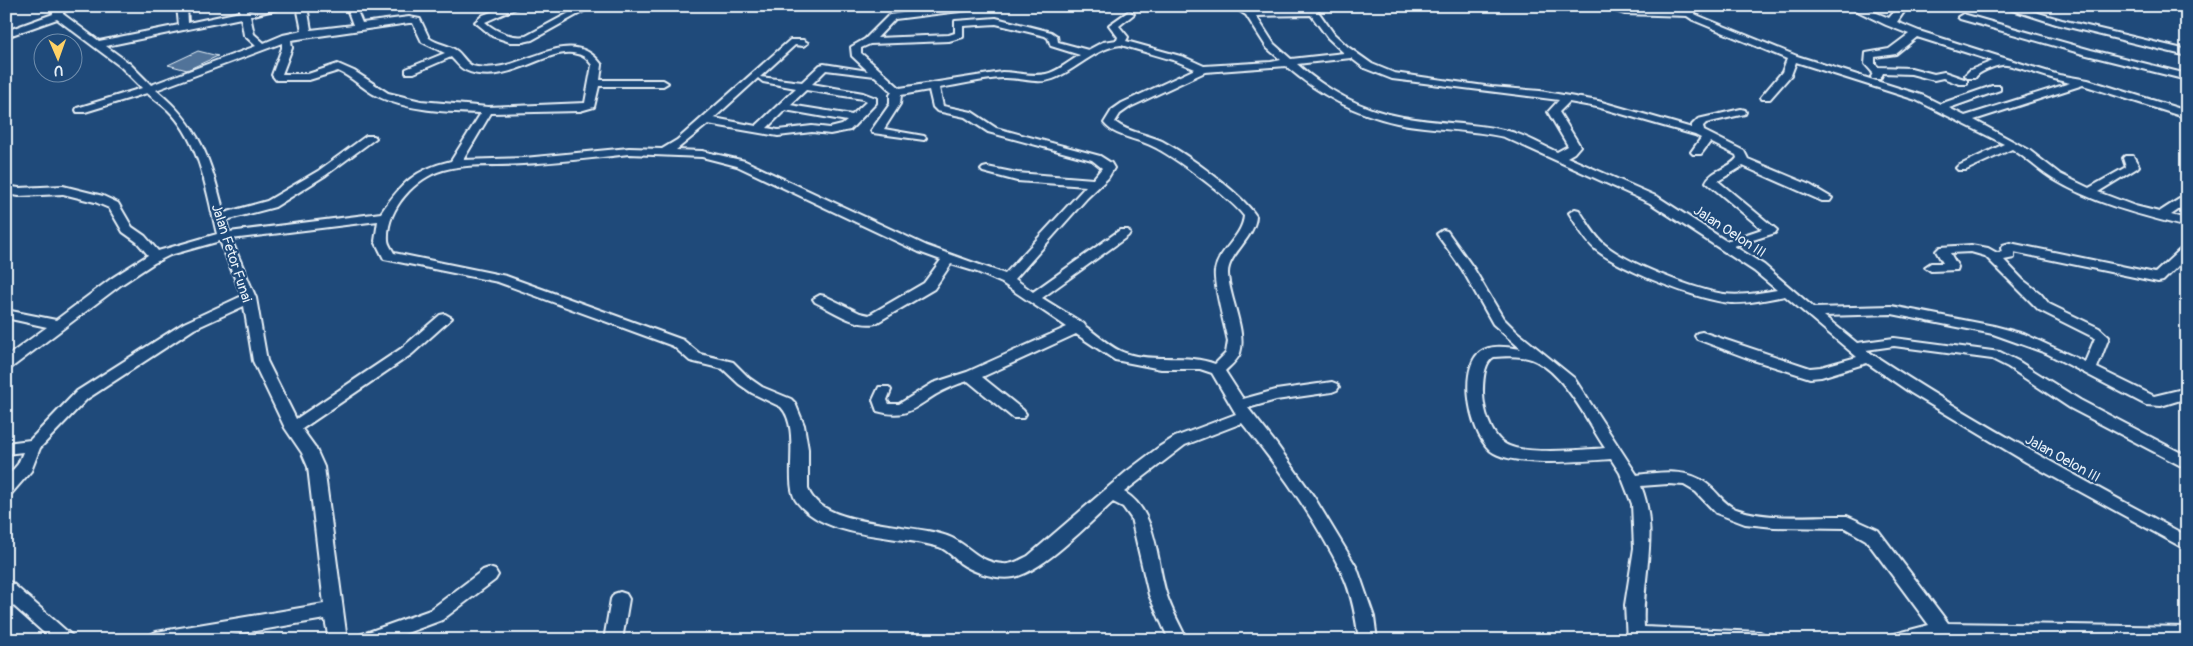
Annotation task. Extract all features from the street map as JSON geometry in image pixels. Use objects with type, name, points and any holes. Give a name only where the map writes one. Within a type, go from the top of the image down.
[{"type":"street","points":[[6,34],[57,10],[74,6]]},
{"type":"street","points":[[182,6],[184,27]]},
{"type":"street","points":[[100,44],[184,27],[244,10],[285,6]]},
{"type":"street","points":[[302,6],[307,32]]},
{"type":"street","points":[[358,26],[352,8],[368,6]]},
{"type":"street","points":[[517,6],[486,17],[480,22],[504,36],[552,26],[587,6]]},
{"type":"street","points":[[976,6],[892,17],[868,41],[856,48],[856,54],[898,92],[1002,75],[1017,75],[1028,78],[1049,77],[1106,44],[1121,42],[1180,59],[1203,69]]},
{"type":"street","points":[[1236,6],[1250,13],[1314,12],[1330,36],[1354,56],[1368,66],[1392,76],[1492,90],[1540,94],[1622,110],[1703,135],[1740,153],[1743,157],[1742,161]]},
{"type":"street","points":[[1602,6],[1625,11],[1690,10],[1701,20],[1793,58],[1874,82],[1941,107],[2012,145],[2056,176],[2089,192],[2131,209],[2187,223]]},
{"type":"street","points":[[1851,6],[1889,23],[2002,60],[2058,78],[2084,82],[2187,115]]},
{"type":"street","points":[[1889,23],[1898,16],[1904,6]]},
{"type":"street","points":[[2004,6],[2068,24],[2187,53]]},
{"type":"street","points":[[2182,6],[2187,7]]},
{"type":"street","name":"Jalan Fetor Funai","points":[[57,10],[126,64],[149,89],[172,109],[193,137],[210,182],[224,236],[249,298],[260,361],[293,428],[309,451],[316,467],[320,488],[332,610],[338,640]]},
{"type":"street","points":[[244,10],[249,35],[262,46]]},
{"type":"street","name":"Jalan Oelon III","points":[[1250,13],[1266,41],[1310,81],[1335,97],[1379,115],[1408,122],[1497,132],[1558,156],[1649,197],[1760,268],[1854,348],[1916,390],[2032,458],[2187,544]]},
{"type":"street","points":[[1121,42],[1123,37],[1114,25],[1129,14]]},
{"type":"street","points":[[1963,18],[2187,77]]},
{"type":"street","points":[[81,110],[149,89],[286,37],[307,32],[414,20],[424,40],[453,53],[467,67],[489,71],[518,67],[557,51],[573,50],[584,53],[598,65],[590,105],[585,107],[462,109],[396,98],[370,88],[338,67],[309,77],[280,78],[277,74],[287,48],[286,37]]},
{"type":"street","points":[[868,41],[949,38],[960,35],[958,23],[996,21],[1048,34],[1052,36],[1052,42],[1055,45],[1089,54]]},
{"type":"street","points":[[1874,82],[1878,73],[1870,64],[1870,54],[1892,52],[1916,32]]},
{"type":"street","points":[[410,71],[453,53]]},
{"type":"street","points":[[1217,370],[1233,354],[1235,341],[1221,272],[1222,266],[1225,258],[1245,232],[1250,215],[1247,210],[1222,190],[1159,144],[1116,128],[1109,123],[1116,112],[1126,105],[1203,69],[1354,56]]},
{"type":"street","points":[[1766,97],[1787,73],[1793,58]]},
{"type":"street","points":[[1876,70],[1911,71],[1934,77],[1944,75],[1967,79],[1974,72],[2002,60]]},
{"type":"street","points":[[759,129],[824,67],[871,74]]},
{"type":"street","points":[[686,153],[758,78]]},
{"type":"street","points":[[666,152],[681,142],[705,120],[758,78],[871,98],[872,102],[841,130],[812,129],[778,133],[705,120]]},
{"type":"street","points":[[1966,119],[2084,82]]},
{"type":"street","points":[[594,83],[663,83]]},
{"type":"street","points":[[933,87],[938,107],[942,109],[968,114],[992,130],[1078,152],[1104,162],[1108,168],[1007,280]]},
{"type":"street","points":[[1941,107],[1996,88]]},
{"type":"street","points":[[898,92],[895,95],[895,104],[877,131],[920,138]]},
{"type":"street","points":[[1558,156],[1570,151],[1574,146],[1553,112],[1566,99]]},
{"type":"street","points":[[784,107],[855,119]]},
{"type":"street","points":[[455,164],[488,110]]},
{"type":"street","points":[[1703,135],[1697,125],[1702,121],[1741,112]]},
{"type":"street","points":[[1697,152],[1703,135]]},
{"type":"street","points":[[219,218],[271,204],[322,173],[370,138]]},
{"type":"street","points":[[1962,168],[2012,145]]},
{"type":"street","points":[[1332,387],[1276,394],[1241,410],[1180,441],[1132,476],[1034,561],[1015,570],[1004,571],[988,568],[969,560],[947,544],[923,537],[831,520],[803,498],[800,482],[801,460],[796,425],[790,408],[786,403],[757,390],[728,366],[695,358],[678,343],[656,334],[501,279],[389,256],[381,241],[385,216],[403,190],[413,181],[437,168],[455,164],[524,161],[629,151],[702,154],[741,163],[887,230],[923,249],[982,269],[1007,280],[1079,327],[1120,357],[1153,364],[1201,364],[1217,370],[1241,410],[1272,449],[1308,501],[1351,573],[1365,617],[1368,640]]},
{"type":"street","points":[[2089,192],[2130,169],[2133,166],[2129,158]]},
{"type":"street","points":[[1742,161],[1826,198]]},
{"type":"street","points":[[1726,245],[1771,231],[1712,182],[1742,161]]},
{"type":"street","points":[[987,170],[1017,177],[1096,182]]},
{"type":"street","points":[[6,190],[28,192],[63,190],[99,199],[114,206],[122,223],[141,239],[156,256]]},
{"type":"street","points":[[2160,217],[2187,198]]},
{"type":"street","points":[[1575,213],[1599,247],[1627,262],[1698,291],[1733,299],[1788,292]]},
{"type":"street","points":[[6,365],[156,256],[224,236],[385,216]]},
{"type":"street","points":[[1034,297],[1124,233]]},
{"type":"street","points":[[1443,234],[1468,269],[1498,321],[1512,336],[1540,356],[1569,381],[1616,452],[1632,480],[1640,504],[1642,548],[1634,605],[1636,637],[1760,640]]},
{"type":"street","points":[[1995,257],[2009,256],[2007,248],[2010,247],[2128,270],[2158,278],[2187,250]]},
{"type":"street","points":[[1931,267],[1952,267],[1942,251],[1944,250],[1987,250],[2018,283],[2036,296],[2044,307],[2094,331],[2102,337],[2089,370]]},
{"type":"street","points":[[820,299],[856,317],[871,320],[929,286],[948,258]]},
{"type":"street","points":[[6,449],[34,445],[40,441],[82,395],[189,326],[249,298]]},
{"type":"street","points":[[1811,312],[1892,310],[1928,316],[2019,337],[2051,350],[2139,397],[2151,401],[2163,402],[2178,394],[2187,393]]},
{"type":"street","points":[[6,314],[60,325]]},
{"type":"street","points":[[293,428],[407,351],[445,318]]},
{"type":"street","points":[[884,390],[880,400],[882,406],[893,410],[903,409],[932,390],[971,376],[1079,327]]},
{"type":"street","points":[[1702,336],[1755,356],[1810,373],[1821,372],[1869,358]]},
{"type":"street","points":[[1854,348],[1877,343],[1894,342],[1995,355],[2013,364],[2075,404],[2187,463]]},
{"type":"street","points":[[1540,356],[1496,351],[1486,353],[1483,357],[1475,392],[1475,402],[1491,439],[1502,450],[1520,453],[1616,452]]},
{"type":"street","points":[[971,376],[1018,414]]},
{"type":"street","points":[[6,489],[25,467],[34,445]]},
{"type":"street","points":[[1632,480],[1670,478],[1691,481],[1701,488],[1721,510],[1745,518],[1847,522],[1860,528],[1872,534],[1943,632]]},
{"type":"street","points":[[1113,494],[1129,503],[1139,516],[1158,596],[1178,640]]},
{"type":"street","points":[[366,640],[436,615],[489,575]]},
{"type":"street","points":[[6,588],[65,640]]},
{"type":"street","points":[[613,640],[620,599]]},
{"type":"street","points":[[156,640],[332,610]]},
{"type":"street","points":[[1897,640],[1943,632],[2003,631],[2187,635]]},
{"type":"building","points":[[198,51],[218,56],[187,70],[168,65]]}]
